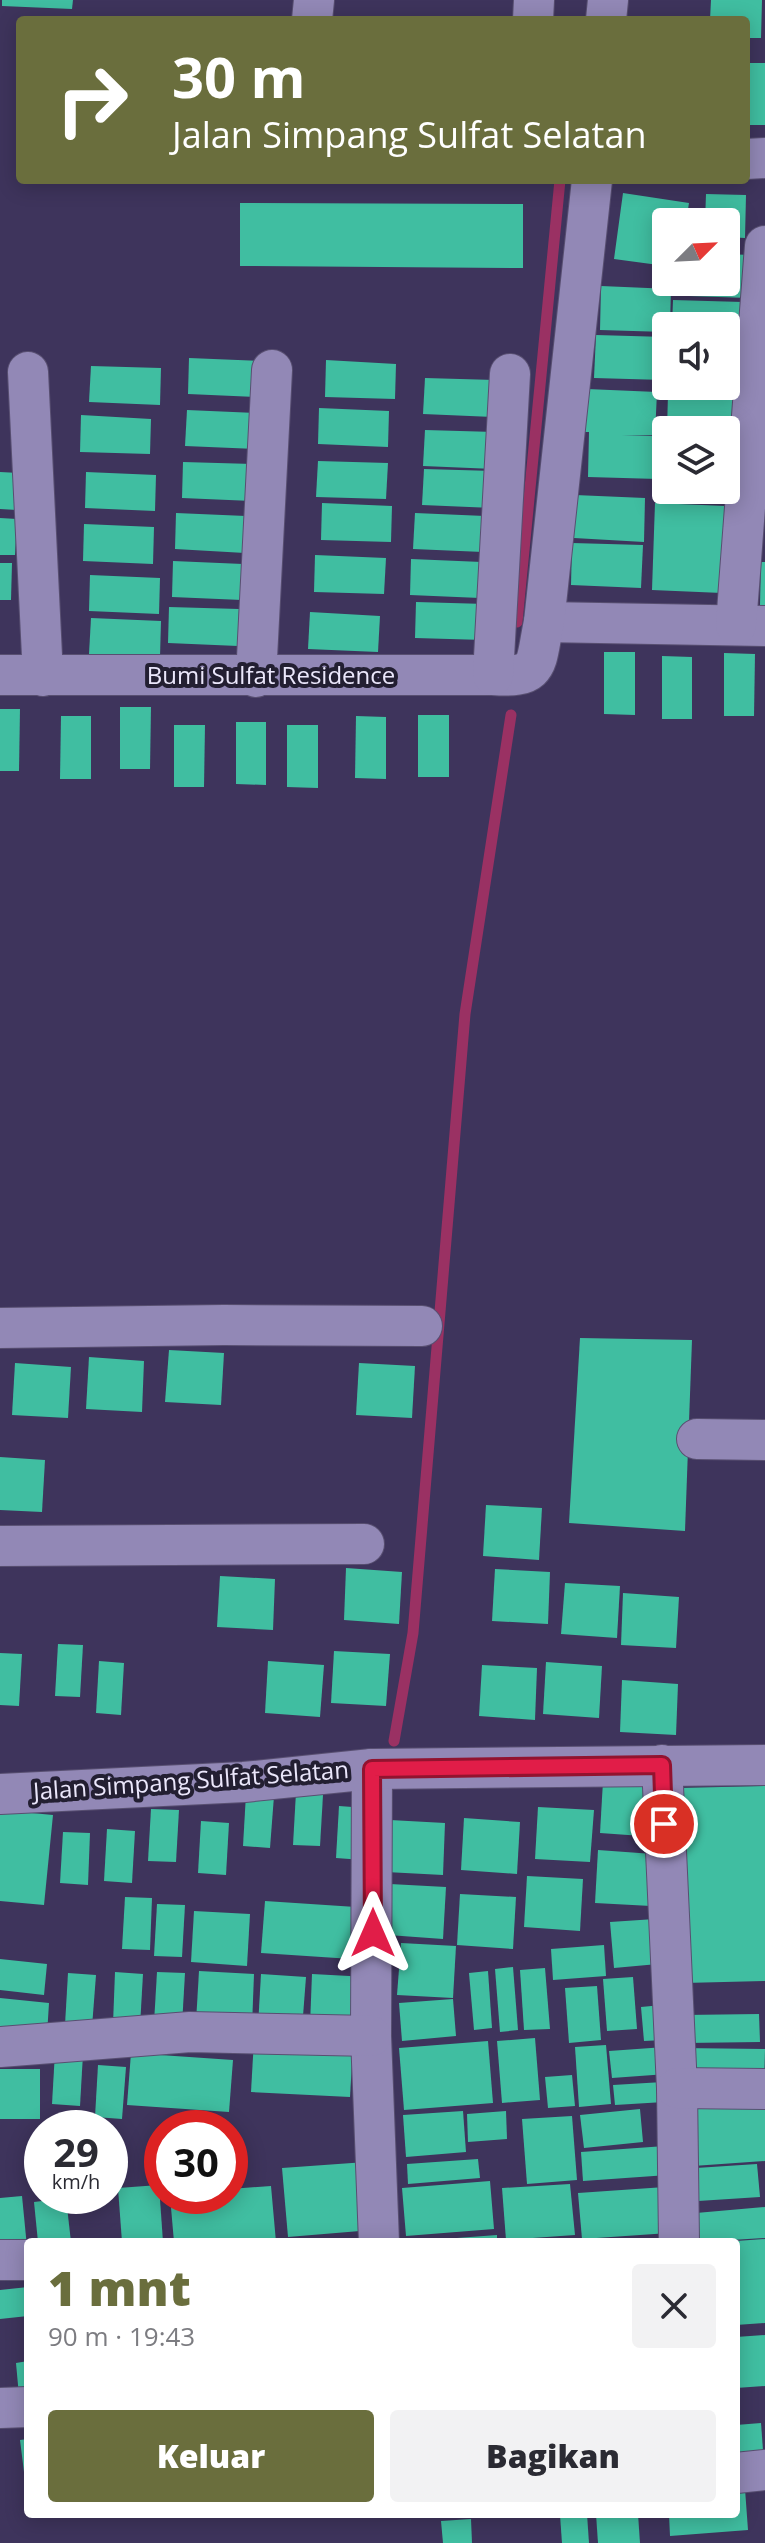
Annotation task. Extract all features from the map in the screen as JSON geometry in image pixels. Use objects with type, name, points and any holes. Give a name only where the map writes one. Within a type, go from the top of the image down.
[{"type":"street","points":[[592,184],[544,622],[750,626],[765,246]]},
{"type":"street","points":[[256,677],[272,370]]},
{"type":"street","points":[[28,372],[43,676]]},
{"type":"street","points":[[493,675],[510,374]]},
{"type":"street","name":"Bumi Sulfat Residence","points":[[0,675],[518,677],[529,672],[536,662],[544,622]]},
{"type":"street","points":[[0,1328],[422,1326]]},
{"type":"street","points":[[697,1439],[765,1440]]},
{"type":"street","points":[[0,1546],[364,1544]]},
{"type":"street","points":[[662,1765],[677,2088],[679,2238]]},
{"type":"street","name":"Jalan Simpang Sulfat Selatan","points":[[0,1794],[244,1782],[372,1769],[765,1765]]},
{"type":"street","points":[[372,1769],[371,2036],[379,2238]]},
{"type":"street","points":[[0,2047],[190,2032],[371,2036]]},
{"type":"street","points":[[677,2088],[765,2089]]},
{"type":"street","points":[[0,2260],[24,2260]]},
{"type":"street","points":[[0,2408],[24,2407]]},
{"type":"street","points":[[740,2473],[765,2470]]},
{"type":"building","points":[[2,0],[73,0],[72,9],[2,6]]},
{"type":"building","points":[[711,0],[762,0],[761,38],[750,38],[750,16],[710,16]]},
{"type":"building","points":[[750,63],[765,63],[765,125],[750,125]]},
{"type":"building","points":[[623,193],[689,203],[688,208],[652,208],[652,264],[614,259]]},
{"type":"building","points":[[706,194],[746,195],[745,238],[740,238],[740,208],[706,208]]},
{"type":"building","points":[[240,203],[523,204],[523,268],[240,266]]},
{"type":"building","points":[[740,255],[750,255],[748,298],[689,296],[740,296]]},
{"type":"building","points":[[601,286],[652,288],[652,296],[671,296],[670,312],[652,312],[652,332],[600,330]]},
{"type":"building","points":[[673,300],[743,302],[741,345],[740,312],[673,312]]},
{"type":"building","points":[[596,335],[652,337],[652,380],[594,378]]},
{"type":"building","points":[[189,358],[259,361],[258,397],[188,394]]},
{"type":"building","points":[[326,360],[396,364],[395,399],[325,397]]},
{"type":"building","points":[[91,366],[161,368],[160,405],[89,402]]},
{"type":"building","points":[[425,378],[495,380],[493,417],[423,414]]},
{"type":"building","points":[[587,389],[652,392],[652,400],[657,400],[656,416],[652,416],[652,435],[622,435],[652,436],[652,479],[588,477],[589,432],[585,432]]},
{"type":"building","points":[[668,400],[738,400],[738,416],[667,416]]},
{"type":"building","points":[[319,408],[389,411],[388,447],[318,444]]},
{"type":"building","points":[[187,410],[257,413],[256,449],[185,446]]},
{"type":"building","points":[[81,415],[151,419],[150,454],[80,452]]},
{"type":"building","points":[[425,430],[495,432],[494,469],[423,466]]},
{"type":"building","points":[[318,461],[388,463],[386,499],[316,497]]},
{"type":"building","points":[[183,462],[253,464],[252,501],[182,498]]},
{"type":"building","points":[[424,469],[494,471],[493,508],[422,505]]},
{"type":"building","points":[[0,472],[19,473],[17,510],[0,509]]},
{"type":"building","points":[[86,472],[156,475],[155,511],[85,508]]},
{"type":"building","points":[[575,495],[645,498],[644,542],[574,538]]},
{"type":"building","points":[[322,503],[392,506],[391,542],[321,540]]},
{"type":"building","points":[[655,504],[725,506],[722,593],[652,590]]},
{"type":"building","points":[[176,513],[246,516],[245,553],[175,549]]},
{"type":"building","points":[[415,513],[485,516],[483,552],[413,549]]},
{"type":"building","points":[[0,518],[17,519],[15,555],[0,555]]},
{"type":"building","points":[[84,524],[154,527],[153,564],[83,561]]},
{"type":"building","points":[[572,543],[643,545],[641,588],[571,585]]},
{"type":"building","points":[[315,555],[386,558],[384,594],[314,592]]},
{"type":"building","points":[[411,559],[482,562],[480,598],[410,595]]},
{"type":"building","points":[[173,561],[243,564],[242,600],[172,597]]},
{"type":"building","points":[[761,562],[765,562],[765,605],[760,605]]},
{"type":"building","points":[[0,563],[12,563],[11,600],[0,600]]},
{"type":"building","points":[[90,575],[160,578],[159,614],[89,611]]},
{"type":"building","points":[[416,602],[486,604],[484,640],[415,638]]},
{"type":"building","points":[[169,607],[239,609],[238,646],[168,643]]},
{"type":"building","points":[[310,612],[380,616],[378,652],[308,649]]},
{"type":"building","points":[[91,618],[161,621],[160,657],[89,654]]},
{"type":"building","points":[[604,652],[635,652],[635,715],[604,714]]},
{"type":"building","points":[[724,653],[755,654],[754,716],[724,716]]},
{"type":"building","points":[[662,656],[692,657],[692,719],[662,719]]},
{"type":"building","points":[[120,707],[151,707],[150,769],[120,769]]},
{"type":"building","points":[[0,709],[20,709],[19,771],[0,771]]},
{"type":"building","points":[[418,715],[449,715],[449,777],[418,777]]},
{"type":"building","points":[[61,716],[91,716],[91,779],[60,779]]},
{"type":"building","points":[[356,716],[386,717],[386,779],[355,778]]},
{"type":"building","points":[[236,722],[266,722],[266,785],[236,784]]},
{"type":"building","points":[[174,725],[205,725],[204,787],[174,787]]},
{"type":"building","points":[[287,725],[318,725],[318,788],[287,787]]},
{"type":"building","points":[[580,1338],[692,1340],[685,1531],[569,1523]]},
{"type":"building","points":[[169,1350],[224,1353],[221,1405],[165,1402]]},
{"type":"building","points":[[89,1357],[144,1361],[142,1412],[86,1409]]},
{"type":"building","points":[[15,1363],[71,1367],[68,1418],[12,1415]]},
{"type":"building","points":[[359,1363],[415,1366],[412,1418],[356,1415]]},
{"type":"building","points":[[0,1457],[45,1460],[42,1512],[0,1510]]},
{"type":"building","points":[[486,1505],[542,1508],[539,1560],[483,1556]]},
{"type":"building","points":[[346,1568],[402,1572],[399,1624],[344,1620]]},
{"type":"building","points":[[495,1569],[550,1572],[548,1624],[492,1621]]},
{"type":"building","points":[[220,1576],[275,1579],[273,1630],[217,1627]]},
{"type":"building","points":[[565,1583],[620,1586],[617,1638],[561,1634]]},
{"type":"building","points":[[623,1593],[679,1597],[676,1648],[621,1645]]},
{"type":"building","points":[[58,1644],[83,1645],[80,1697],[55,1696]]},
{"type":"building","points":[[334,1651],[390,1654],[386,1706],[331,1703]]},
{"type":"building","points":[[0,1653],[22,1654],[19,1706],[0,1705]]},
{"type":"building","points":[[99,1661],[124,1663],[121,1715],[96,1713]]},
{"type":"building","points":[[268,1661],[324,1665],[320,1717],[265,1713]]},
{"type":"building","points":[[546,1662],[602,1666],[599,1718],[543,1714]]},
{"type":"building","points":[[482,1665],[537,1668],[535,1720],[479,1716]]},
{"type":"building","points":[[622,1680],[678,1684],[676,1735],[620,1732]]},
{"type":"building","points":[[603,1781],[659,1785],[656,1837],[600,1833]]},
{"type":"building","points":[[765,1786],[765,1981],[684,1983],[679,1788]]},
{"type":"building","points":[[296,1792],[323,1795],[320,1846],[293,1845]]},
{"type":"building","points":[[246,1794],[274,1796],[270,1848],[243,1846]]},
{"type":"building","points":[[339,1806],[366,1808],[363,1860],[336,1858]]},
{"type":"building","points":[[538,1807],[594,1810],[590,1862],[535,1859]]},
{"type":"building","points":[[151,1809],[179,1810],[176,1862],[148,1861]]},
{"type":"building","points":[[0,1810],[53,1815],[44,1905],[0,1901]]},
{"type":"building","points":[[464,1818],[520,1822],[517,1874],[461,1870]]},
{"type":"building","points":[[390,1820],[445,1823],[443,1875],[386,1872]]},
{"type":"building","points":[[201,1821],[229,1823],[226,1875],[198,1873]]},
{"type":"building","points":[[107,1829],[135,1831],[132,1883],[104,1881]]},
{"type":"building","points":[[63,1832],[90,1833],[88,1885],[60,1883]]},
{"type":"building","points":[[598,1850],[653,1854],[651,1906],[595,1903]]},
{"type":"building","points":[[527,1876],[583,1879],[580,1931],[524,1927]]},
{"type":"building","points":[[390,1884],[446,1887],[443,1939],[388,1935]]},
{"type":"building","points":[[460,1894],[516,1897],[513,1949],[457,1945]]},
{"type":"building","points":[[125,1897],[152,1898],[150,1950],[122,1949]]},
{"type":"building","points":[[265,1901],[371,1908],[367,1960],[261,1953]]},
{"type":"building","points":[[157,1904],[185,1905],[182,1957],[154,1956]]},
{"type":"building","points":[[194,1911],[250,1914],[247,1966],[191,1962]]},
{"type":"building","points":[[655,1919],[658,1964],[614,1968],[610,1922]]},
{"type":"building","points":[[401,1943],[456,1946],[453,1998],[397,1995]]},
{"type":"building","points":[[604,1945],[606,1976],[553,1980],[551,1949]]},
{"type":"building","points":[[0,1959],[47,1964],[44,1995],[0,1990]]},
{"type":"building","points":[[513,1967],[518,2030],[500,2032],[495,1969]]},
{"type":"building","points":[[545,1968],[550,2029],[524,2030],[520,1970]]},
{"type":"building","points":[[199,1971],[254,1974],[252,2026],[196,2022]]},
{"type":"building","points":[[488,1971],[492,2028],[474,2030],[469,1973]]},
{"type":"building","points":[[115,1972],[143,1974],[140,2026],[113,2024]]},
{"type":"building","points":[[157,1972],[185,1973],[182,2025],[154,2023]]},
{"type":"building","points":[[68,1973],[96,1975],[92,2027],[65,2025]]},
{"type":"building","points":[[261,1974],[306,1977],[302,2029],[258,2026]]},
{"type":"building","points":[[312,1974],[368,1977],[366,2029],[310,2025]]},
{"type":"building","points":[[633,1977],[637,2029],[607,2031],[603,1979]]},
{"type":"building","points":[[597,1986],[601,2040],[569,2043],[565,1988]]},
{"type":"building","points":[[0,1998],[49,2003],[47,2035],[0,2030]]},
{"type":"building","points":[[453,1999],[456,2036],[402,2041],[399,2003]]},
{"type":"building","points":[[662,2005],[664,2040],[644,2041],[641,2007]]},
{"type":"building","points":[[759,2014],[760,2042],[685,2043],[684,2015]]},
{"type":"building","points":[[535,2038],[540,2100],[502,2103],[497,2041]]},
{"type":"building","points":[[254,2039],[353,2046],[350,2097],[251,2092]]},
{"type":"building","points":[[488,2041],[493,2103],[404,2110],[399,2048]]},
{"type":"building","points":[[606,2045],[611,2104],[579,2107],[575,2047]]},
{"type":"building","points":[[665,2047],[667,2074],[612,2078],[609,2051]]},
{"type":"building","points":[[681,2048],[765,2049],[764,2086],[680,2085]]},
{"type":"building","points":[[55,2052],[83,2054],[80,2106],[52,2104]]},
{"type":"building","points":[[131,2053],[233,2060],[229,2110],[127,2105]]},
{"type":"building","points":[[98,2065],[126,2067],[123,2110],[95,2110]]},
{"type":"building","points":[[0,2069],[40,2069],[40,2110],[24,2110],[24,2119],[0,2119]]},
{"type":"building","points":[[572,2075],[575,2106],[548,2108],[545,2077]]},
{"type":"building","points":[[663,2082],[664,2102],[615,2105],[613,2085]]},
{"type":"building","points":[[688,2103],[765,2105],[765,2161],[693,2166]]},
{"type":"building","points":[[640,2109],[643,2142],[584,2148],[580,2115]]},
{"type":"building","points":[[463,2111],[466,2152],[406,2157],[403,2115]]},
{"type":"building","points":[[506,2111],[507,2139],[468,2142],[467,2114]]},
{"type":"building","points":[[572,2116],[577,2180],[527,2184],[522,2119]]},
{"type":"building","points":[[665,2146],[668,2175],[583,2181],[581,2152]]},
{"type":"building","points":[[478,2159],[480,2178],[408,2184],[407,2164]]},
{"type":"building","points":[[366,2162],[372,2230],[288,2237],[282,2168]]},
{"type":"building","points":[[757,2164],[760,2197],[698,2201],[696,2168]]},
{"type":"building","points":[[490,2181],[494,2229],[406,2236],[402,2188]]},
{"type":"building","points":[[570,2184],[575,2235],[506,2238],[502,2188]]},
{"type":"building","points":[[144,2186],[144,2214],[161,2214],[163,2238],[122,2238],[120,2214],[128,2214],[128,2187]]},
{"type":"building","points":[[271,2186],[276,2238],[174,2238],[172,2214],[248,2214],[248,2188]]},
{"type":"building","points":[[665,2187],[669,2233],[582,2238],[578,2193]]},
{"type":"building","points":[[22,2196],[26,2238],[24,2247],[0,2250],[0,2198]]},
{"type":"building","points":[[765,2207],[765,2238],[699,2238],[696,2213]]},
{"type":"building","points":[[35,2214],[68,2214],[71,2238],[38,2238]]},
{"type":"building","points":[[497,2235],[497,2238],[457,2238]]},
{"type":"building","points":[[765,2239],[765,2323],[740,2325],[740,2241]]},
{"type":"building","points":[[24,2287],[24,2316],[0,2319],[0,2290]]},
{"type":"building","points":[[765,2335],[765,2386],[740,2388],[740,2337]]},
{"type":"building","points":[[24,2362],[24,2395],[19,2396],[16,2363]]},
{"type":"building","points":[[761,2423],[764,2464],[740,2465],[740,2425]]},
{"type":"building","points":[[20,2440],[24,2440],[24,2472]]},
{"type":"building","points":[[745,2489],[748,2530],[670,2536],[669,2518],[740,2518],[740,2490]]},
{"type":"building","points":[[560,2518],[587,2518],[589,2543],[562,2543]]},
{"type":"building","points":[[596,2518],[638,2518],[640,2543],[598,2543]]},
{"type":"building","points":[[471,2519],[472,2543],[443,2543],[441,2521]]},
{"type":"waterway","points":[[517,622],[560,184]]},
{"type":"waterway","points":[[394,1741],[413,1633],[465,1014],[511,715]]},
{"type":"route","points":[[373,1933],[372,1769],[662,1765],[664,1824]]}]
